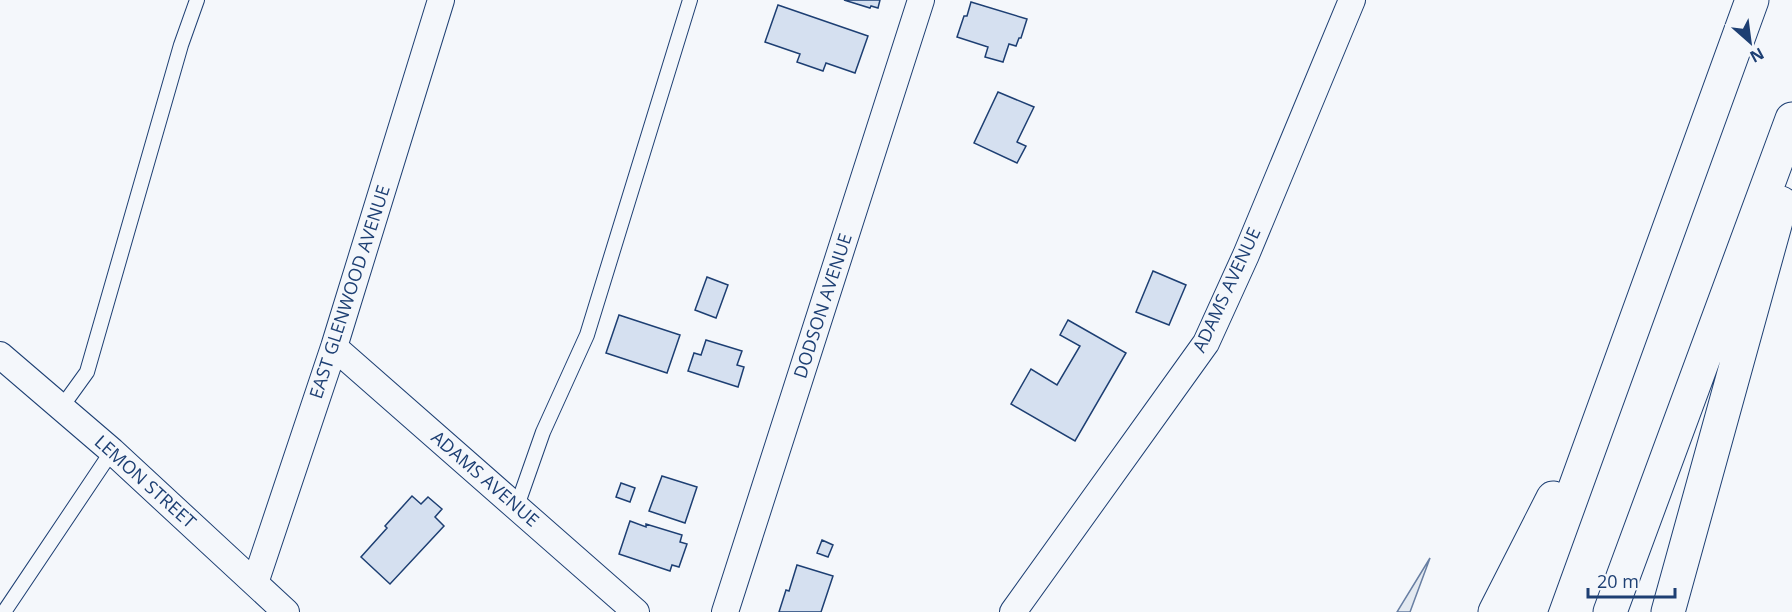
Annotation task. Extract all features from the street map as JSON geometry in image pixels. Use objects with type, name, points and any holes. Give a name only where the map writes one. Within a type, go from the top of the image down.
[{"type":"highway","points":[[1530,612],[1752,0]]},
{"type":"highway","points":[[1610,612],[1792,118]]},
{"type":"highway","points":[[1668,612],[1792,166]]},
{"type":"highway","points":[[1495,612],[1618,370]]},
{"type":"street","name":"EAST GLENWOOD AVENUE","points":[[255,583],[334,347],[441,0]]},
{"type":"street","name":"DODSON AVENUE","points":[[725,612],[921,0]]},
{"type":"street","name":"ADAMS AVENUE","points":[[1013,612],[1206,343],[1246,255],[1352,0]]},
{"type":"street","name":"ADAMS AVENUE","points":[[334,347],[636,612]]},
{"type":"street","name":"LEMON STREET","points":[[0,355],[112,451],[286,612]]},
{"type":"lane","points":[[61,408],[87,372],[181,45],[197,0]]},
{"type":"lane","points":[[517,506],[543,432],[587,335],[690,0]]},
{"type":"lane","points":[[4,612],[112,451]]},
{"type":"shaded area","points":[[1430,558],[1410,612],[1397,612]]},
{"type":"building","points":[[844,0],[880,0],[878,8],[871,6],[870,8]]},
{"type":"building","points":[[971,2],[1027,19],[1021,38],[1016,46],[1009,44],[1003,62],[985,57],[988,47],[957,37]]},
{"type":"building","points":[[778,5],[868,36],[855,73],[826,63],[823,71],[797,62],[800,54],[765,42]]},
{"type":"building","points":[[998,92],[1034,107],[1017,142],[1026,146],[1017,163],[974,143]]},
{"type":"building","points":[[1153,271],[1186,285],[1169,325],[1136,312]]},
{"type":"building","points":[[707,277],[728,285],[716,318],[695,310]]},
{"type":"building","points":[[619,315],[680,335],[667,373],[606,353]]},
{"type":"building","points":[[1068,320],[1126,353],[1075,441],[1011,404],[1031,369],[1057,385],[1080,346],[1060,335]]},
{"type":"building","points":[[706,340],[742,351],[737,365],[744,367],[738,387],[688,371],[694,353],[701,355]]},
{"type":"building","points":[[662,476],[697,487],[685,523],[649,511]]},
{"type":"building","points":[[621,483],[635,488],[630,502],[616,497]]},
{"type":"building","points":[[412,496],[421,504],[428,497],[442,509],[435,517],[444,526],[390,584],[361,557]]},
{"type":"building","points":[[630,521],[682,535],[680,542],[687,544],[679,567],[672,565],[670,571],[619,554]]},
{"type":"building","points":[[822,540],[833,545],[828,557],[817,553]]},
{"type":"building","points":[[797,565],[833,576],[821,612],[779,612],[786,590],[789,591]]}]
